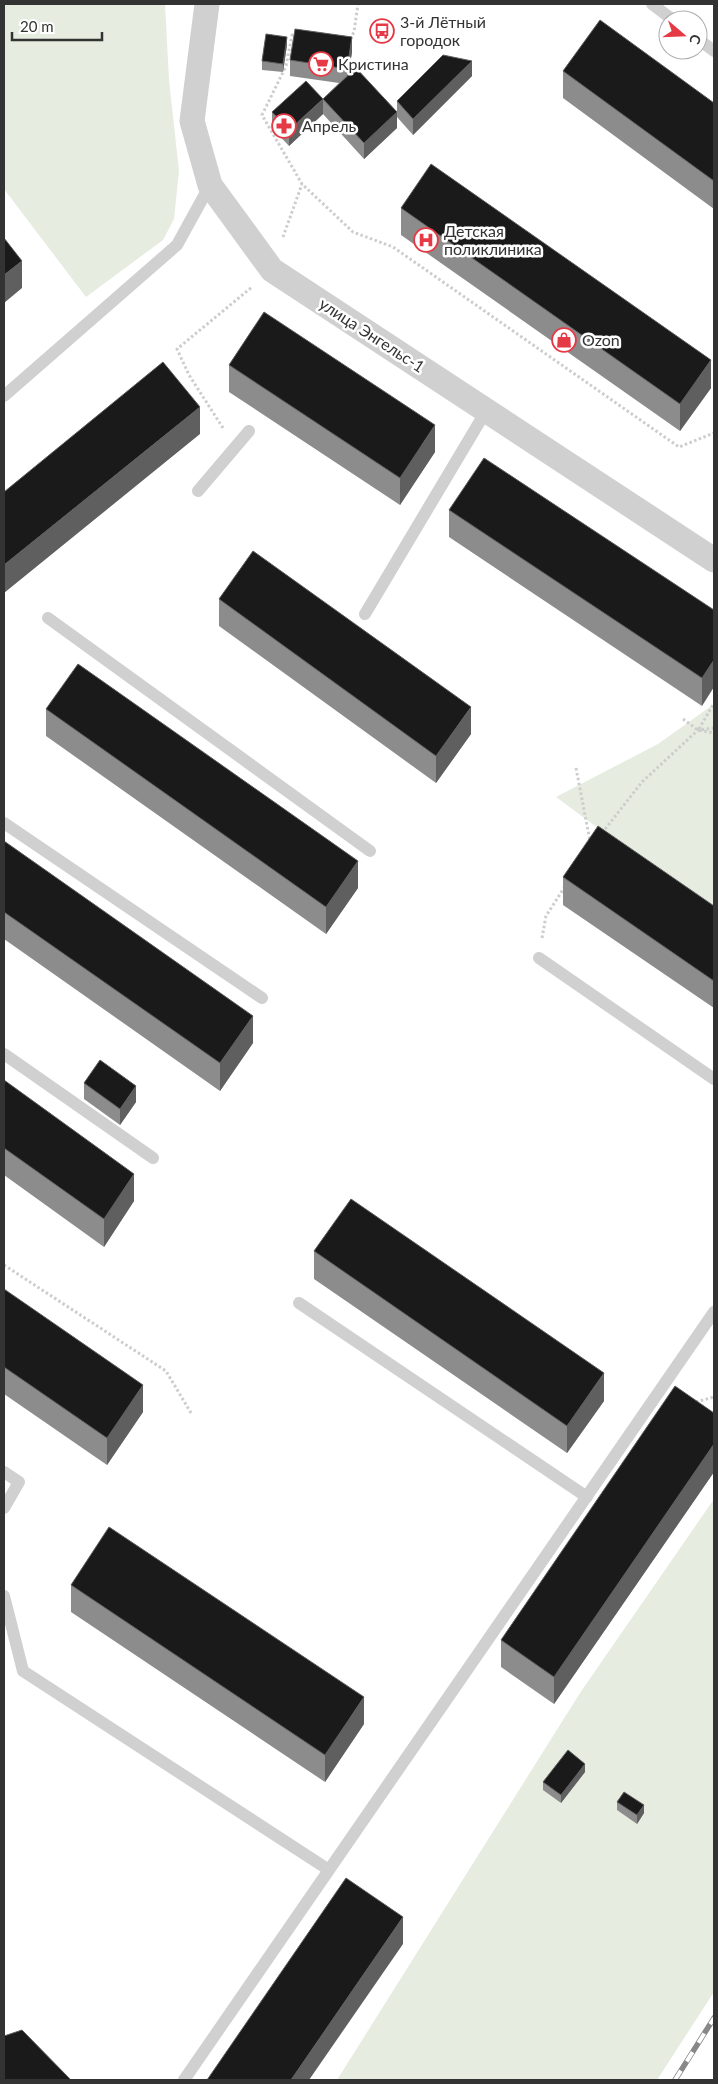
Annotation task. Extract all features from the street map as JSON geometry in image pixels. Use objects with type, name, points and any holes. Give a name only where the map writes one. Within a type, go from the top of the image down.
[{"type":"street","name":"улица Энгельс-1","points":[[207,4],[192,121],[210,185],[272,270],[714,560]]},
{"type":"lane","points":[[4,396],[177,245],[210,185]]},
{"type":"lane","points":[[365,614],[486,411]]},
{"type":"lane","points":[[198,491],[249,431]]},
{"type":"lane","points":[[48,618],[370,851]]},
{"type":"lane","points":[[4,823],[262,998]]},
{"type":"lane","points":[[539,958],[714,1079]]},
{"type":"lane","points":[[4,1054],[153,1158]]},
{"type":"lane","points":[[299,1303],[587,1497]]},
{"type":"lane","points":[[184,2080],[714,1312]]},
{"type":"lane","points":[[4,1472],[19,1482],[4,1508]]},
{"type":"lane","points":[[4,1596],[23,1671],[329,1870]]},
{"type":"path","points":[[348,42],[354,32],[358,4]]},
{"type":"path","points":[[301,36],[292,35],[286,66],[262,115],[302,184],[354,232],[393,247],[679,447],[714,433]]},
{"type":"path","points":[[236,448],[190,375],[177,348],[272,270],[302,184]]},
{"type":"path","points":[[576,768],[591,848],[642,782],[698,730],[714,703]]},
{"type":"path","points":[[683,718],[698,730],[714,733]]},
{"type":"path","points":[[698,730],[714,728]]},
{"type":"path","points":[[539,958],[546,916],[566,885]]},
{"type":"path","points":[[4,1265],[166,1371],[192,1414]]},
{"type":"path","points":[[689,1404],[714,1397]]},
{"type":"shaded area","points":[[4,4],[165,4],[169,80],[179,171],[174,219],[163,240],[86,297],[4,189]]},
{"type":"shaded area","points":[[714,704],[714,914],[556,797],[658,744]]},
{"type":"shaded area","points":[[714,1499],[714,1992],[657,2080],[337,2080],[580,1693]]},
{"type":"building","points":[[600,20],[714,103],[714,181],[563,71]]},
{"type":"building","points":[[295,29],[352,37],[347,69],[290,60]]},
{"type":"building","points":[[266,34],[287,37],[283,64],[262,61]]},
{"type":"building","points":[[443,55],[472,61],[413,119],[397,101]]},
{"type":"building","points":[[356,68],[397,112],[364,143],[323,99]]},
{"type":"building","points":[[306,81],[323,99],[289,130],[272,112]]},
{"type":"building","points":[[431,164],[711,360],[680,404],[401,208]]},
{"type":"building","points":[[4,238],[22,261],[4,275]]},
{"type":"building","points":[[264,312],[435,425],[400,478],[229,365]]},
{"type":"building","points":[[163,362],[200,407],[4,565],[4,492]]},
{"type":"building","points":[[484,458],[714,610],[714,660],[702,678],[449,510]]},
{"type":"building","points":[[253,551],[471,707],[436,756],[219,599]]},
{"type":"building","points":[[78,664],[358,861],[326,907],[46,709]]},
{"type":"building","points":[[598,826],[714,906],[714,981],[563,877]]},
{"type":"building","points":[[4,841],[253,1016],[220,1063],[4,912]]},
{"type":"building","points":[[100,1060],[136,1086],[120,1109],[84,1083]]},
{"type":"building","points":[[4,1080],[134,1174],[104,1219],[4,1148]]},
{"type":"building","points":[[351,1199],[604,1373],[567,1426],[314,1251]]},
{"type":"building","points":[[4,1289],[143,1385],[107,1438],[4,1367]]},
{"type":"building","points":[[675,1386],[714,1413],[714,1444],[554,1677],[501,1640]]},
{"type":"building","points":[[109,1527],[364,1697],[325,1755],[71,1585]]},
{"type":"building","points":[[568,1750],[585,1764],[561,1795],[543,1782]]},
{"type":"building","points":[[624,1792],[644,1805],[637,1815],[617,1802]]},
{"type":"building","points":[[346,1878],[403,1917],[291,2080],[207,2080]]},
{"type":"building","points":[[22,2030],[71,2080],[4,2080],[4,2036]]},
{"type":"railway","points":[[675,2080],[714,2018]]},
{"type":"place","name":"3-й Лётный городок","points":[[382,31]]},
{"type":"place","name":"Кристина","points":[[321,64]]},
{"type":"place","name":"Апрель","points":[[284,126]]},
{"type":"place","name":"Детская поликлиника","points":[[426,240]]},
{"type":"place","name":"Ozon","points":[[564,340]]}]
